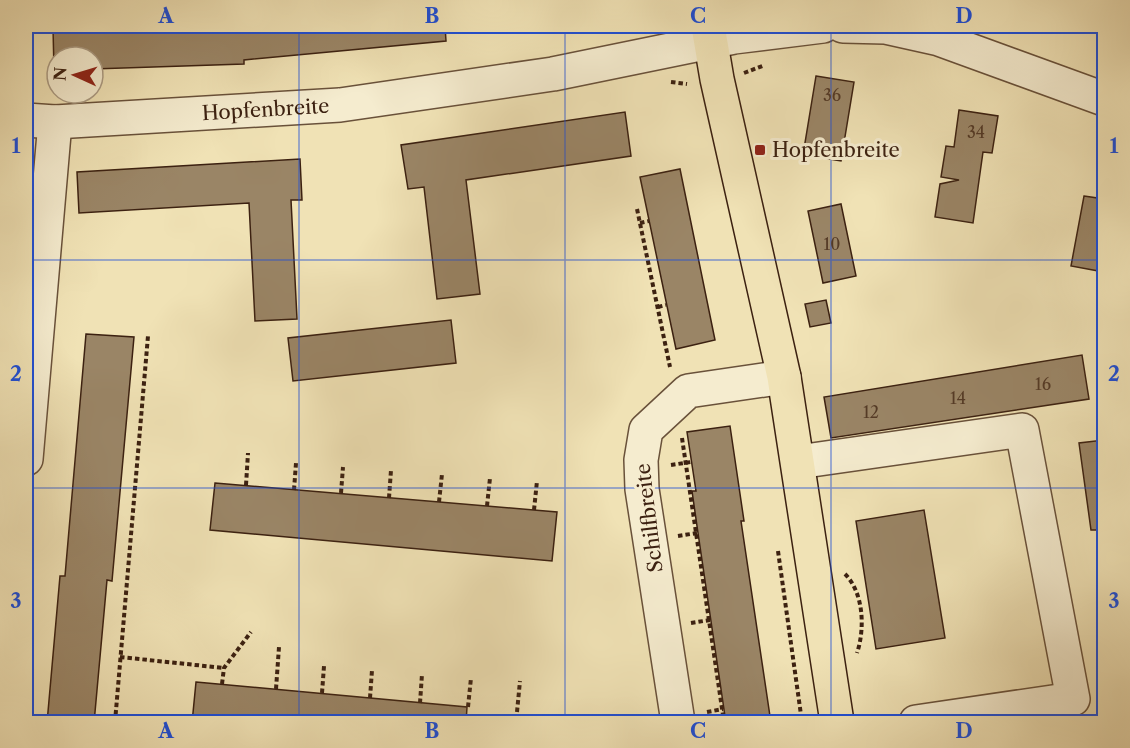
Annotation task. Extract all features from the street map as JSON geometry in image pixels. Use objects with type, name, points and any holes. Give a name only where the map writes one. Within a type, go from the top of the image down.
[{"type":"main road","points":[[709,34],[784,377],[837,723]]},
{"type":"street","name":"Hopfenbreite","points":[[40,121],[340,105],[553,74],[709,34],[824,26]]},
{"type":"street","points":[[843,26],[885,27],[939,39],[1104,99]]},
{"type":"street","points":[[26,459],[40,121]]},
{"type":"street","name":"Schilfbreite","points":[[691,717],[642,489],[641,460],[646,430],[688,391],[784,377]]},
{"type":"street","points":[[798,462],[1022,430],[1073,699],[916,723]]},
{"type":"path","points":[[741,74],[774,62]]},
{"type":"path","points":[[637,209],[670,368]]},
{"type":"path","points":[[640,223],[649,221]]},
{"type":"path","points":[[658,307],[666,305]]},
{"type":"path","points":[[115,723],[148,336]]},
{"type":"path","points":[[677,402],[724,723]]},
{"type":"path","points":[[246,485],[248,453]]},
{"type":"path","points":[[668,465],[692,462]]},
{"type":"path","points":[[294,490],[296,463]]},
{"type":"path","points":[[341,494],[343,467]]},
{"type":"path","points":[[389,498],[391,470]]},
{"type":"path","points":[[439,502],[441,474]]},
{"type":"path","points":[[487,506],[490,478]]},
{"type":"path","points":[[534,510],[537,481]]},
{"type":"path","points":[[669,537],[697,533]]},
{"type":"path","points":[[682,624],[710,620]]},
{"type":"path","points":[[222,684],[224,668],[251,632]]},
{"type":"path","points":[[276,689],[279,647]]},
{"type":"path","points":[[120,657],[224,668]]},
{"type":"path","points":[[322,693],[324,666]]},
{"type":"path","points":[[370,698],[372,670]]},
{"type":"path","points":[[420,703],[422,674]]},
{"type":"path","points":[[468,707],[471,678]]},
{"type":"path","points":[[517,712],[520,681]]},
{"type":"path","points":[[691,717],[723,709]]},
{"type":"building","points":[[445,26],[446,41],[244,60],[244,64],[105,69],[105,45],[53,45],[53,28]]},
{"type":"building","points":[[816,76],[854,82],[841,161],[803,155]]},
{"type":"building","points":[[959,110],[998,116],[992,153],[983,152],[973,223],[935,217],[940,184],[959,180],[941,177],[946,146],[954,147]]},
{"type":"building","points":[[625,112],[631,156],[466,180],[480,294],[437,299],[424,187],[408,189],[401,145]]},
{"type":"building","points":[[300,159],[302,200],[291,200],[297,319],[255,321],[249,203],[79,213],[77,172]]},
{"type":"building","points":[[680,169],[715,340],[676,349],[640,177]]},
{"type":"building","points":[[1084,196],[1104,199],[1104,272],[1071,266]]},
{"type":"building","points":[[841,204],[856,276],[823,283],[808,211]]},
{"type":"building","points":[[826,300],[831,323],[810,327],[805,304]]},
{"type":"building","points":[[451,320],[456,363],[293,381],[288,338]]},
{"type":"building","points":[[86,334],[134,337],[112,581],[107,580],[94,723],[47,723],[60,576],[65,576]]},
{"type":"building","points":[[1082,355],[1089,399],[831,438],[824,397]]},
{"type":"building","points":[[730,426],[744,521],[741,521],[771,723],[726,723],[692,491],[696,491],[687,432]]},
{"type":"building","points":[[1104,440],[1104,530],[1091,530],[1079,443]]},
{"type":"building","points":[[215,483],[557,512],[552,561],[210,530]]},
{"type":"building","points":[[924,510],[945,638],[876,649],[856,521]]},
{"type":"building","points":[[196,682],[467,707],[466,723],[192,723]]},
{"type":"place","name":"Hopfenbreite","points":[[760,150]]}]
